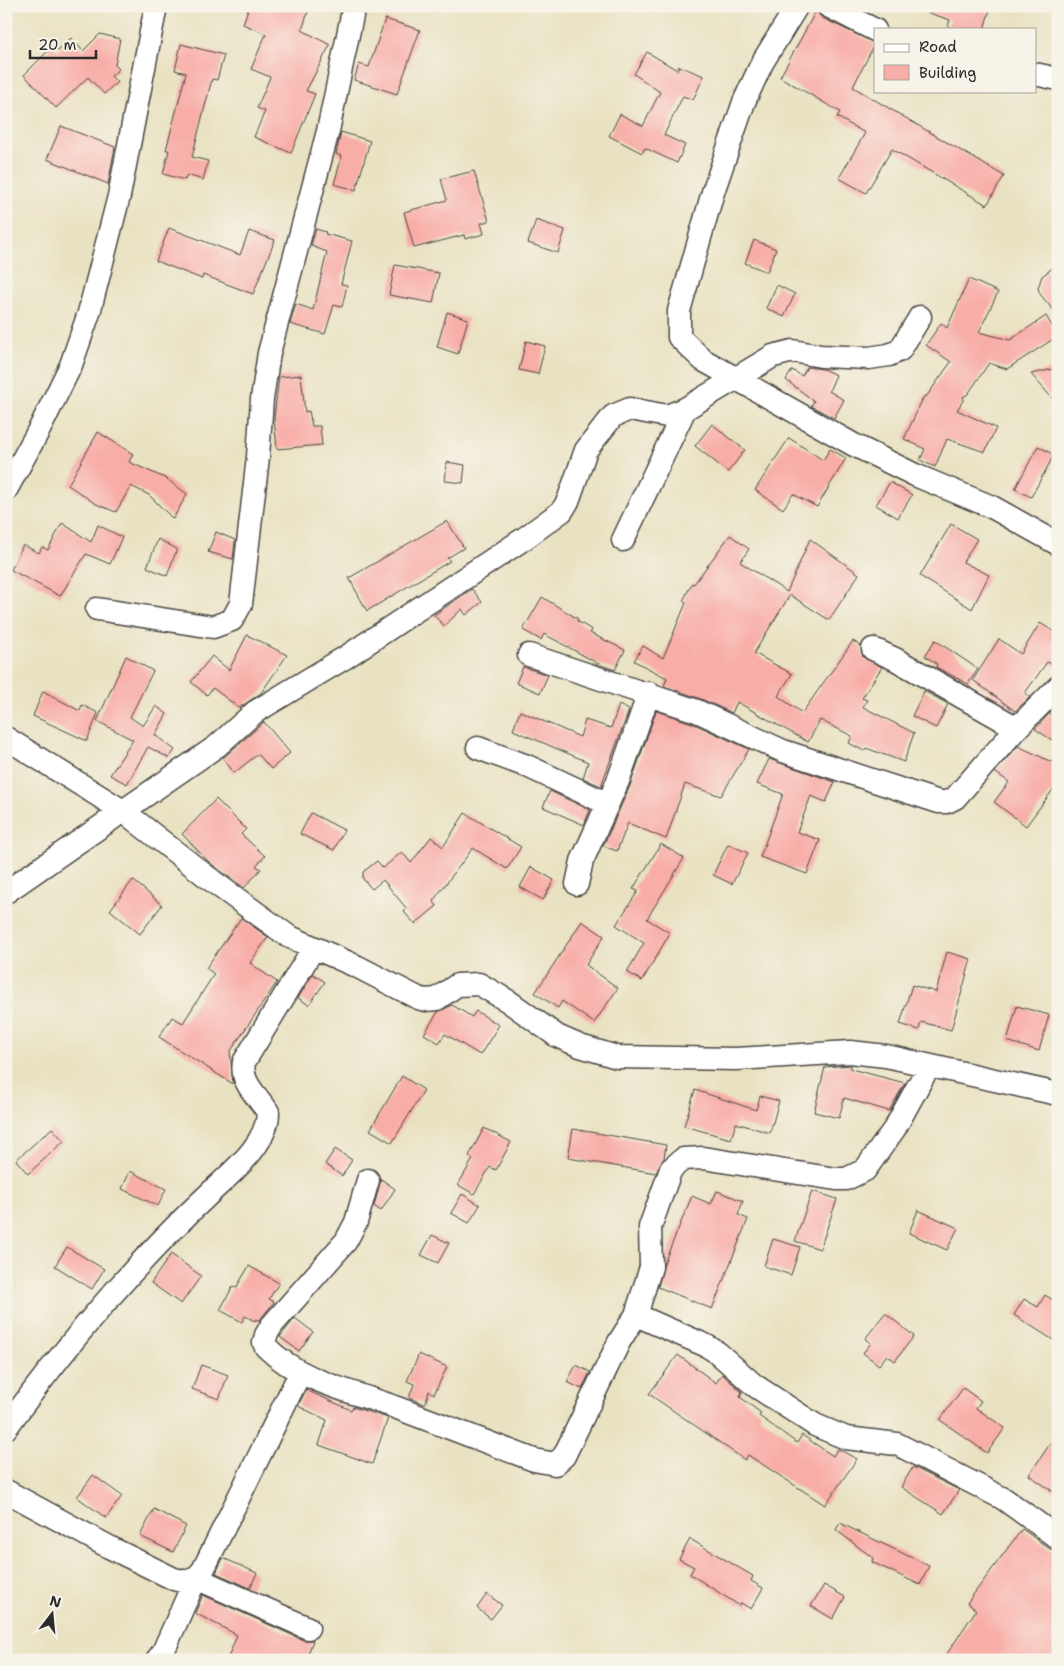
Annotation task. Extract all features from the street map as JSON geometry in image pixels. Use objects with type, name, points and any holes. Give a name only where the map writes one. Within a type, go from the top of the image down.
[{"type":"street","points":[[6,490],[40,428],[71,365],[89,313],[119,196],[156,6]]},
{"type":"street","points":[[97,609],[213,627],[232,620],[240,604],[258,457],[262,399],[269,354],[328,131],[354,6]]},
{"type":"street","points":[[798,6],[762,63],[744,102],[713,192],[679,311],[679,337],[703,360],[854,445],[923,478],[992,507],[1058,544]]},
{"type":"street","points":[[828,6],[874,29]]},
{"type":"street","points":[[1036,74],[1058,79]]},
{"type":"street","points":[[6,892],[217,746],[255,712],[346,657],[525,538],[562,511],[568,501],[586,450],[613,416],[630,409],[667,416],[684,409],[773,356],[793,351],[821,356],[869,358],[889,355],[900,350],[920,317]]},
{"type":"street","points":[[623,540],[684,409]]},
{"type":"street","points":[[873,649],[895,659],[1017,728]]},
{"type":"street","points":[[529,655],[649,694],[722,722],[770,746],[939,802],[947,802],[955,798],[1017,728],[1058,686]]},
{"type":"street","points":[[577,884],[582,861],[608,804],[649,694]]},
{"type":"street","points":[[6,738],[123,811],[222,889],[288,936],[313,949],[358,967],[410,996],[425,1000],[437,999],[456,985],[479,984],[508,1001],[557,1036],[574,1044],[617,1057],[736,1059],[864,1053],[886,1056],[1058,1094]]},
{"type":"street","points":[[478,748],[527,766],[608,804]]},
{"type":"street","points":[[6,1428],[77,1336],[162,1238],[219,1184],[252,1150],[265,1132],[268,1112],[246,1082],[242,1070],[244,1062],[313,949]]},
{"type":"street","points":[[368,1180],[356,1222],[346,1241],[266,1335],[264,1344],[300,1373],[534,1460],[555,1464],[564,1456],[619,1342],[636,1315],[651,1267],[650,1227],[662,1191],[675,1164],[683,1159],[703,1158],[836,1179],[853,1177],[865,1170],[895,1128],[929,1066]]},
{"type":"street","points":[[636,1315],[713,1349],[754,1385],[816,1425],[846,1438],[897,1444],[1004,1499],[1058,1538]]},
{"type":"street","points":[[157,1660],[163,1652],[196,1578],[203,1570],[300,1373]]},
{"type":"street","points":[[6,1491],[109,1547],[174,1579],[186,1582],[196,1578],[308,1628]]},
{"type":"building","points":[[249,6],[310,6],[302,30],[330,45],[306,91],[315,94],[291,153],[254,137],[265,111],[257,108],[270,77],[251,69],[266,34],[243,24]]},
{"type":"building","points":[[918,6],[991,6],[984,28],[947,28],[950,20],[917,9]]},
{"type":"building","points":[[816,11],[822,18],[874,43],[853,87],[1004,176],[987,205],[892,149],[866,193],[839,178],[865,133],[837,117],[840,112],[780,77]]},
{"type":"building","points":[[385,19],[420,30],[397,94],[354,80],[359,64],[369,67]]},
{"type":"building","points":[[100,34],[120,39],[115,65],[119,69],[111,76],[117,82],[104,94],[88,77],[56,108],[24,75],[53,46],[58,51],[71,38],[83,51]]},
{"type":"building","points":[[181,44],[224,55],[217,80],[212,79],[192,157],[208,161],[203,180],[187,175],[185,180],[163,174],[169,150],[166,150],[186,73],[175,70]]},
{"type":"building","points":[[647,52],[677,70],[679,66],[704,76],[693,100],[683,96],[664,135],[685,145],[677,163],[645,148],[642,153],[609,136],[620,114],[643,126],[660,92],[634,74]]},
{"type":"building","points":[[61,126],[115,147],[108,184],[47,159]]},
{"type":"building","points":[[341,132],[370,141],[356,190],[334,184],[342,156],[336,154]]},
{"type":"building","points":[[474,171],[489,221],[481,223],[484,234],[465,239],[464,235],[414,248],[404,212],[447,200],[441,179]]},
{"type":"building","points":[[536,220],[565,230],[558,253],[528,243]]},
{"type":"building","points":[[169,228],[240,255],[249,231],[275,240],[253,294],[203,275],[202,279],[156,261]]},
{"type":"building","points":[[316,229],[326,232],[325,234],[352,241],[341,284],[347,285],[342,307],[334,305],[325,334],[290,324],[296,304],[313,310],[327,252],[311,246]]},
{"type":"building","points":[[754,240],[776,249],[767,272],[745,263]]},
{"type":"building","points":[[1058,264],[1058,316],[1040,294],[1038,288],[1042,276]]},
{"type":"building","points":[[395,265],[439,273],[433,303],[389,295]]},
{"type":"building","points":[[969,279],[998,292],[979,332],[1010,340],[1046,316],[1058,336],[1007,369],[989,363],[968,394],[963,397],[964,399],[957,410],[996,428],[985,452],[947,439],[935,467],[920,460],[925,449],[904,439],[924,396],[926,397],[951,362],[926,345],[941,323],[947,328]]},
{"type":"building","points":[[777,285],[795,294],[784,317],[766,308]]},
{"type":"building","points":[[447,312],[468,319],[458,354],[437,347]]},
{"type":"building","points":[[526,341],[545,346],[538,374],[519,370]]},
{"type":"building","points":[[807,367],[823,369],[836,375],[829,391],[844,400],[834,418],[811,406],[814,401],[786,380],[792,370],[802,376]]},
{"type":"building","points":[[1058,368],[1058,405],[1031,374]]},
{"type":"building","points":[[301,375],[305,412],[309,411],[312,426],[320,426],[322,445],[277,449],[274,418],[279,377]]},
{"type":"building","points":[[712,424],[745,450],[728,472],[695,446]]},
{"type":"building","points":[[98,432],[133,454],[129,462],[167,479],[187,494],[173,519],[149,495],[131,486],[116,512],[96,504],[68,485]]},
{"type":"building","points":[[789,438],[823,460],[830,449],[846,458],[817,507],[793,494],[783,509],[755,490]]},
{"type":"building","points":[[1038,446],[1054,455],[1031,497],[1015,489]]},
{"type":"building","points":[[447,462],[465,465],[463,483],[445,481]]},
{"type":"building","points":[[890,482],[912,495],[898,518],[876,505]]},
{"type":"building","points":[[447,521],[464,548],[447,558],[450,561],[367,611],[349,578]]},
{"type":"building","points":[[62,523],[91,542],[98,525],[122,537],[110,564],[86,554],[60,596],[11,570],[23,545],[39,553],[42,547],[48,550]]},
{"type":"building","points":[[951,524],[977,539],[963,562],[989,575],[972,609],[920,576]]},
{"type":"building","points":[[216,532],[235,540],[233,559],[208,552]]},
{"type":"building","points":[[730,535],[749,549],[740,562],[787,592],[810,539],[859,574],[829,620],[790,595],[754,653],[792,674],[778,696],[802,713],[853,641],[861,646],[863,657],[882,667],[862,698],[867,700],[863,707],[914,733],[904,762],[866,748],[864,751],[849,743],[852,736],[820,720],[808,742],[737,702],[732,713],[701,699],[664,686],[667,678],[634,661],[643,646],[663,658],[686,603],[683,601],[692,583],[694,584]]},
{"type":"building","points":[[158,539],[177,549],[167,576],[147,567]]},
{"type":"building","points":[[472,589],[482,602],[466,615],[462,609],[444,626],[434,615]]},
{"type":"building","points":[[542,597],[578,619],[577,621],[592,630],[590,633],[625,650],[615,670],[601,665],[544,634],[541,640],[523,630]]},
{"type":"building","points":[[1040,623],[1058,634],[1058,668],[1047,662],[1025,693],[1030,697],[1015,711],[973,680],[999,639],[1021,654]]},
{"type":"building","points":[[247,635],[287,655],[261,693],[239,708],[213,688],[207,695],[191,682],[212,656],[229,670]]},
{"type":"building","points":[[935,640],[978,669],[968,684],[936,667],[937,664],[925,656]]},
{"type":"building","points":[[126,656],[153,671],[130,717],[143,726],[156,706],[167,714],[155,735],[175,750],[169,758],[148,747],[127,784],[110,775],[133,740],[97,721]]},
{"type":"building","points":[[523,667],[548,675],[540,693],[516,683]]},
{"type":"building","points":[[43,691],[80,711],[82,705],[98,713],[87,741],[33,716]]},
{"type":"building","points":[[924,691],[948,704],[936,728],[912,716]]},
{"type":"building","points":[[619,705],[629,710],[601,786],[583,778],[588,762],[513,730],[520,711],[580,737],[585,720],[611,728]]},
{"type":"building","points":[[656,711],[692,723],[749,749],[721,796],[685,784],[666,839],[628,823],[617,851],[603,846],[630,786]]},
{"type":"building","points":[[1050,713],[1058,720],[1058,744],[1035,729]]},
{"type":"building","points":[[264,722],[290,753],[271,769],[258,754],[234,773],[223,758]]},
{"type":"building","points":[[1018,746],[1058,765],[1058,783],[1026,826],[994,802],[1009,782],[995,772]]},
{"type":"building","points":[[769,759],[835,782],[826,802],[811,796],[797,832],[820,840],[807,874],[760,857],[783,794],[757,784]]},
{"type":"building","points":[[550,791],[590,810],[584,825],[543,807]]},
{"type":"building","points":[[216,799],[246,829],[241,834],[265,856],[256,866],[261,869],[244,888],[210,863],[182,834]]},
{"type":"building","points":[[311,813],[344,830],[334,850],[300,834]]},
{"type":"building","points":[[465,813],[521,847],[507,869],[473,848],[433,901],[437,906],[415,924],[404,912],[407,909],[383,880],[372,889],[363,879],[363,872],[377,861],[383,868],[402,852],[411,863],[431,837],[443,847]]},
{"type":"building","points":[[661,844],[684,858],[647,919],[670,933],[642,981],[627,972],[644,943],[616,925],[638,891],[633,889]]},
{"type":"building","points":[[728,844],[748,853],[732,884],[713,875]]},
{"type":"building","points":[[531,867],[554,880],[543,900],[520,887]]},
{"type":"building","points":[[133,880],[162,905],[140,934],[110,910]]},
{"type":"building","points":[[241,918],[268,937],[250,963],[277,982],[230,1052],[233,1084],[159,1037],[172,1017],[183,1023],[214,974],[206,968]]},
{"type":"building","points":[[582,921],[604,936],[586,965],[618,988],[594,1023],[562,1001],[558,1008],[535,993]]},
{"type":"building","points":[[947,952],[971,959],[951,1030],[921,1022],[919,1030],[900,1024],[912,985],[936,992]]},
{"type":"building","points":[[313,974],[325,982],[309,1005],[298,998]]},
{"type":"building","points":[[452,1005],[472,1017],[476,1011],[499,1025],[480,1055],[445,1034],[439,1043],[424,1034],[438,1012]]},
{"type":"building","points":[[1017,1006],[1049,1015],[1039,1051],[1007,1041]]},
{"type":"building","points":[[851,1065],[851,1069],[905,1083],[889,1111],[844,1098],[839,1118],[814,1112],[825,1067]]},
{"type":"building","points":[[402,1076],[424,1090],[392,1143],[370,1130]]},
{"type":"building","points":[[695,1090],[756,1110],[760,1096],[779,1101],[770,1133],[736,1123],[731,1139],[684,1126]]},
{"type":"building","points":[[52,1128],[64,1141],[28,1174],[16,1160]]},
{"type":"building","points":[[484,1128],[511,1142],[496,1170],[490,1167],[474,1194],[458,1185],[473,1159],[469,1156]]},
{"type":"building","points":[[573,1129],[666,1145],[664,1158],[656,1173],[568,1158]]},
{"type":"building","points":[[335,1149],[352,1160],[342,1176],[325,1164]]},
{"type":"building","points":[[130,1171],[166,1189],[158,1206],[122,1189]]},
{"type":"building","points":[[381,1179],[395,1189],[381,1211],[374,1206]]},
{"type":"building","points":[[717,1191],[743,1201],[738,1215],[748,1219],[712,1309],[658,1287],[664,1263],[692,1196],[711,1204]]},
{"type":"building","points":[[812,1191],[837,1199],[820,1249],[795,1241]]},
{"type":"building","points":[[462,1194],[480,1205],[469,1223],[451,1213]]},
{"type":"building","points":[[918,1210],[958,1228],[947,1250],[909,1233]]},
{"type":"building","points":[[432,1235],[449,1243],[438,1263],[421,1255]]},
{"type":"building","points":[[773,1239],[800,1247],[791,1275],[764,1266]]},
{"type":"building","points":[[67,1247],[104,1269],[92,1289],[55,1266]]},
{"type":"building","points":[[171,1254],[201,1276],[181,1304],[151,1283]]},
{"type":"building","points":[[249,1266],[279,1283],[269,1299],[274,1302],[259,1321],[245,1316],[242,1322],[220,1310],[233,1286],[236,1288]]},
{"type":"building","points":[[1045,1295],[1058,1303],[1058,1343],[1014,1315],[1024,1299],[1038,1307]]},
{"type":"building","points":[[885,1313],[914,1336],[895,1361],[887,1355],[879,1365],[863,1353],[871,1343],[865,1339]]},
{"type":"building","points":[[295,1318],[313,1332],[299,1351],[280,1337]]},
{"type":"building","points":[[419,1354],[447,1367],[434,1394],[429,1391],[425,1404],[409,1398],[414,1384],[407,1381]]},
{"type":"building","points":[[678,1355],[716,1383],[722,1374],[742,1392],[740,1397],[761,1413],[759,1416],[797,1443],[802,1435],[833,1456],[838,1449],[857,1459],[825,1505],[748,1455],[745,1460],[649,1394]]},
{"type":"building","points":[[201,1365],[228,1375],[219,1399],[192,1389]]},
{"type":"building","points":[[576,1365],[590,1372],[582,1389],[567,1382]]},
{"type":"building","points":[[963,1388],[981,1401],[976,1408],[1005,1428],[987,1453],[940,1420]]},
{"type":"building","points":[[306,1390],[351,1410],[353,1407],[388,1418],[372,1464],[319,1445],[327,1420],[298,1406]]},
{"type":"building","points":[[1058,1432],[1058,1495],[1029,1475]]},
{"type":"building","points":[[913,1467],[959,1490],[943,1514],[901,1487]]},
{"type":"building","points":[[93,1475],[122,1496],[106,1518],[77,1497]]},
{"type":"building","points":[[154,1509],[186,1526],[173,1552],[140,1536]]},
{"type":"building","points":[[840,1523],[929,1566],[920,1585],[872,1562],[873,1558],[836,1530]]},
{"type":"building","points":[[1022,1529],[1050,1549],[1058,1551],[1058,1660],[943,1660],[976,1610],[967,1603]]},
{"type":"building","points":[[690,1539],[753,1576],[751,1581],[763,1588],[751,1609],[741,1603],[740,1606],[690,1574],[694,1567],[679,1559]]},
{"type":"building","points":[[223,1558],[257,1573],[250,1588],[216,1573]]},
{"type":"building","points":[[824,1585],[845,1597],[833,1619],[811,1606]]},
{"type":"building","points":[[487,1594],[502,1605],[491,1619],[477,1608]]},
{"type":"building","points":[[203,1595],[303,1640],[313,1640],[306,1660],[227,1660],[237,1635],[195,1613]]}]
